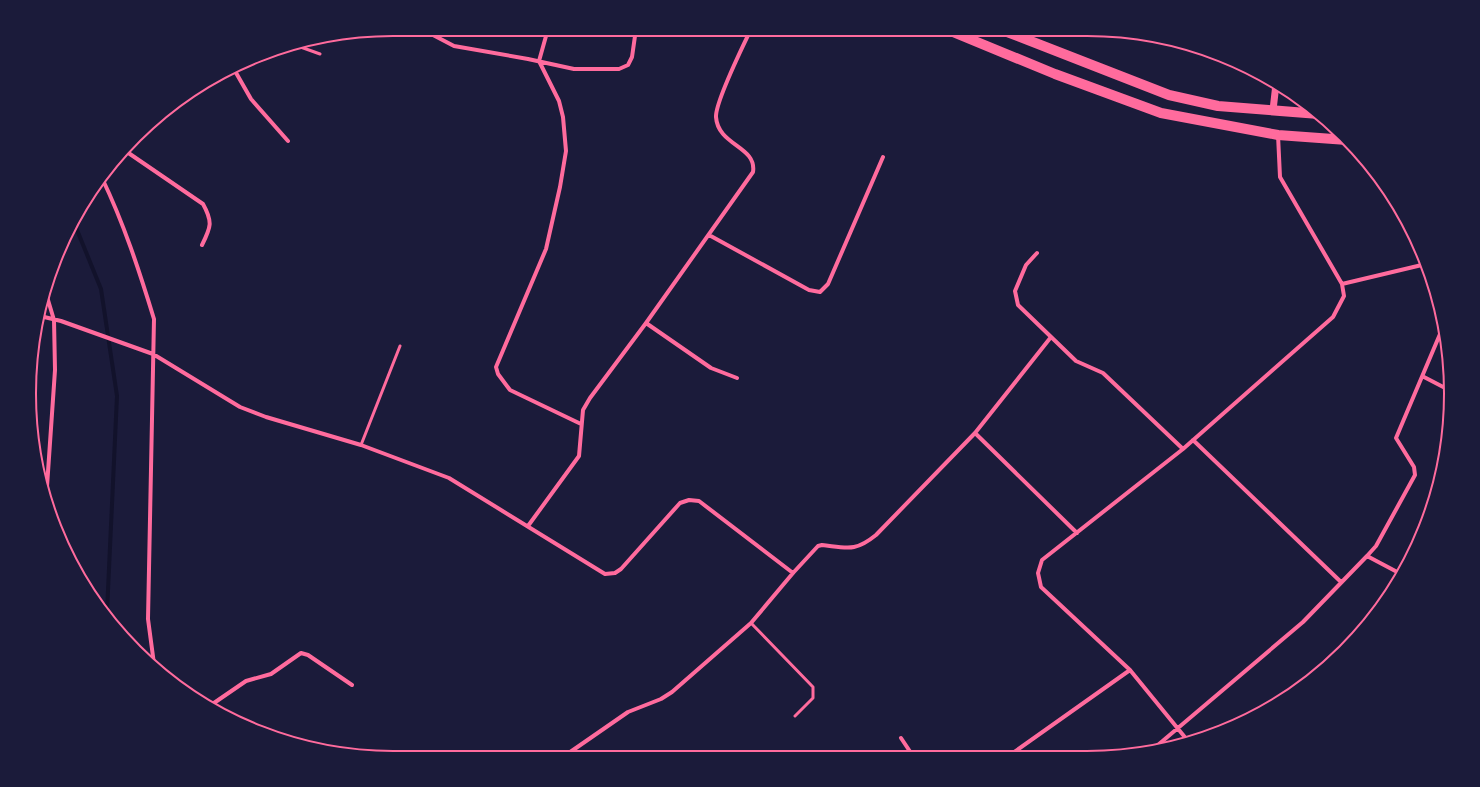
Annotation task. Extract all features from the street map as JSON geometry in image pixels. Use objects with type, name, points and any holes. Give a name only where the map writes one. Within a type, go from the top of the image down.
[{"type":"main road","points":[[963,36],[1055,74],[1161,113],[1278,135],[1337,139]]},
{"type":"main road","points":[[1025,36],[1169,95],[1218,106],[1308,113]]},
{"type":"street","points":[[436,36],[452,45],[539,61],[574,70],[624,68],[628,65],[632,57],[635,36]]},
{"type":"street","points":[[546,36],[539,61],[559,101],[563,117],[566,151],[560,187],[546,249],[497,364],[497,371],[512,392],[581,424]]},
{"type":"street","points":[[528,526],[579,456],[583,410],[590,398],[646,323],[753,172],[754,164],[748,153],[726,139],[721,132],[716,118],[716,111],[748,36]]},
{"type":"street","points":[[236,73],[250,97],[288,141]]},
{"type":"street","points":[[1273,110],[1275,90]]},
{"type":"street","points":[[1185,737],[1130,670],[1042,587],[1038,573],[1042,560],[1183,449],[1335,315],[1344,296],[1342,284],[1280,177],[1278,135]]},
{"type":"street","points":[[129,154],[203,204],[210,216],[210,228],[202,245]]},
{"type":"street","points":[[709,235],[809,290],[820,292],[828,284],[883,157]]},
{"type":"street","points":[[105,183],[120,216],[154,319],[148,619],[153,657]]},
{"type":"street","points":[[1037,253],[1026,265],[1015,291],[1015,297],[1018,305],[1076,361],[1103,373],[1183,449]]},
{"type":"street","points":[[1342,284],[1420,265]]},
{"type":"street","points":[[47,483],[55,370],[54,320],[48,301]]},
{"type":"street","points":[[44,317],[61,321],[153,354],[240,407],[266,417],[361,445],[449,478],[528,526],[596,570],[610,574],[621,568],[680,503],[689,500],[699,501],[793,573]]},
{"type":"street","points":[[646,323],[711,368],[737,378]]},
{"type":"street","points":[[572,751],[628,712],[666,696],[751,623],[818,546],[822,545],[856,548],[876,535],[975,433],[1051,337]]},
{"type":"street","points":[[1161,743],[1303,622],[1376,546],[1415,475],[1414,467],[1396,438],[1424,377],[1439,338]]},
{"type":"street","points":[[1424,377],[1444,387]]},
{"type":"street","points":[[975,433],[1077,533]]},
{"type":"street","points":[[1193,440],[1341,582]]},
{"type":"street","points":[[1367,556],[1396,571]]},
{"type":"street","points":[[214,703],[246,681],[271,674],[300,653],[308,655],[352,685]]},
{"type":"street","points":[[1016,751],[1130,670]]},
{"type":"street","points":[[901,738],[910,751]]},
{"type":"lane","points":[[302,48],[320,54]]},
{"type":"lane","points":[[361,445],[400,346]]},
{"type":"lane","points":[[751,623],[813,687],[813,698],[795,716]]},
{"type":"waterway","points":[[76,229],[101,289],[117,396],[107,607]]}]
